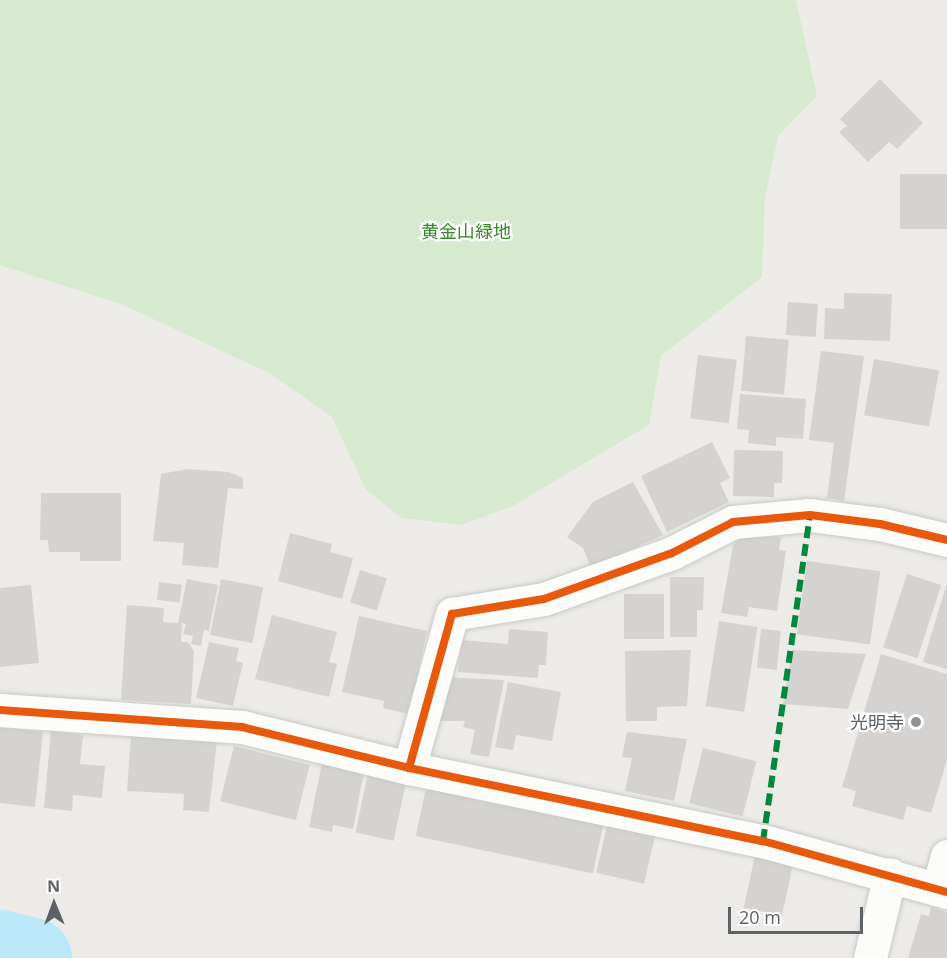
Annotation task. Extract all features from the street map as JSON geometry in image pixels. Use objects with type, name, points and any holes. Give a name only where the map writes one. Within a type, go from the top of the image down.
[{"type":"street","points":[[409,768],[452,614],[544,599],[672,553],[733,522],[810,515],[880,524],[947,540]]},
{"type":"street","points":[[0,710],[242,727],[409,768],[763,841],[890,874],[943,891],[947,856]]},
{"type":"street","points":[[870,958],[890,874]]},
{"type":"green space","name":"黄金山緑地","points":[[0,0],[796,0],[817,96],[778,136],[765,199],[762,277],[661,356],[649,425],[513,506],[461,525],[402,518],[366,490],[332,417],[271,374],[123,305],[0,265]]},
{"type":"building","points":[[880,79],[923,123],[897,149],[889,142],[868,162],[839,132],[847,126],[840,119]]},
{"type":"building","points":[[900,174],[947,174],[947,229],[900,229]]},
{"type":"building","points":[[844,293],[892,294],[890,341],[824,339],[825,308],[844,309]]},
{"type":"building","points":[[788,302],[818,304],[816,337],[786,335]]},
{"type":"building","points":[[746,336],[789,340],[784,395],[741,391]]},
{"type":"building","points":[[821,351],[864,356],[844,501],[827,498],[834,443],[809,440]]},
{"type":"building","points":[[698,355],[737,360],[729,423],[690,419]]},
{"type":"building","points":[[874,359],[939,370],[929,427],[864,415]]},
{"type":"building","points":[[740,394],[806,399],[803,439],[776,437],[776,446],[748,443],[749,430],[737,429]]},
{"type":"building","points":[[712,442],[730,478],[720,483],[729,502],[667,532],[641,476]]},
{"type":"building","points":[[734,450],[783,451],[782,483],[774,483],[774,497],[733,496]]},
{"type":"building","points":[[187,469],[229,472],[243,478],[243,489],[228,488],[218,568],[182,565],[184,543],[153,541],[161,474]]},
{"type":"building","points":[[633,482],[663,535],[591,567],[583,548],[567,537],[593,502]]},
{"type":"building","points":[[41,493],[121,493],[121,561],[80,561],[80,552],[49,552],[48,540],[40,540]]},
{"type":"building","points":[[290,533],[332,544],[330,552],[353,558],[342,599],[278,581]]},
{"type":"building","points":[[744,535],[781,537],[779,550],[786,551],[777,611],[749,607],[747,617],[721,613],[733,545]]},
{"type":"building","points":[[807,561],[880,571],[870,645],[797,634]]},
{"type":"building","points":[[360,570],[387,578],[377,611],[350,603]]},
{"type":"building","points":[[907,574],[941,585],[917,658],[883,647]]},
{"type":"building","points":[[670,577],[704,577],[703,610],[697,610],[697,637],[670,637]]},
{"type":"building","points":[[187,579],[218,585],[209,631],[204,630],[201,646],[191,644],[193,636],[183,634],[186,624],[182,623],[181,642],[188,642],[194,651],[191,704],[121,700],[127,605],[164,608],[163,622],[178,623]]},
{"type":"building","points":[[221,579],[263,587],[252,643],[210,635]]},
{"type":"building","points":[[159,582],[182,585],[180,603],[157,600]]},
{"type":"building","points":[[31,585],[39,663],[0,667],[0,588]]},
{"type":"building","points":[[947,586],[947,669],[923,662]]},
{"type":"building","points":[[624,594],[664,594],[664,639],[624,639]]},
{"type":"building","points":[[272,615],[337,632],[329,662],[337,664],[329,697],[255,679]]},
{"type":"building","points":[[359,616],[427,631],[409,714],[383,708],[384,701],[342,692]]},
{"type":"building","points":[[719,621],[758,627],[744,712],[706,706]]},
{"type":"building","points":[[509,629],[548,632],[546,665],[539,665],[538,678],[458,672],[461,640],[508,644]]},
{"type":"building","points":[[761,629],[781,631],[777,670],[757,668]]},
{"type":"building","points":[[209,642],[239,648],[236,661],[243,663],[233,706],[196,698]]},
{"type":"building","points":[[691,650],[687,706],[657,707],[657,721],[626,721],[625,651]]},
{"type":"building","points":[[792,650],[866,654],[848,709],[783,704]]},
{"type":"building","points":[[881,654],[947,674],[947,760],[931,813],[907,806],[903,820],[852,806],[856,791],[842,787]]},
{"type":"building","points":[[445,677],[504,680],[489,757],[470,754],[475,730],[463,727],[465,721],[438,721]]},
{"type":"building","points":[[508,682],[561,692],[552,741],[516,735],[513,750],[495,747]]},
{"type":"building","points":[[0,727],[43,732],[35,807],[0,803]]},
{"type":"building","points":[[51,731],[83,735],[80,764],[105,766],[102,798],[73,795],[72,811],[44,808]]},
{"type":"building","points":[[627,732],[687,739],[674,801],[625,791],[632,758],[622,757]]},
{"type":"building","points":[[131,735],[217,741],[209,812],[183,810],[184,794],[127,791]]},
{"type":"building","points":[[234,746],[310,765],[296,820],[220,801]]},
{"type":"building","points":[[703,748],[756,761],[743,817],[689,803]]},
{"type":"building","points":[[323,758],[365,766],[353,829],[333,825],[332,832],[309,827]]},
{"type":"building","points":[[369,769],[407,777],[394,841],[355,833]]},
{"type":"building","points":[[426,788],[603,826],[593,874],[416,836]]},
{"type":"building","points":[[608,822],[656,833],[644,884],[596,873]]},
{"type":"building","points":[[755,855],[793,863],[782,916],[744,908]]},
{"type":"building","points":[[931,907],[947,912],[947,958],[908,958],[921,914],[929,916]]},
{"type":"waterway","points":[[0,950],[31,958]]},
{"type":"marked path","points":[[763,841],[810,515]]},
{"type":"cycle path","points":[[409,768],[452,614],[544,599],[672,553],[733,522],[810,515],[880,524],[947,540]]},
{"type":"cycle path","points":[[0,710],[242,727],[409,768],[763,841],[947,892]]},
{"type":"place","name":"光明寺","points":[[916,722]]}]
